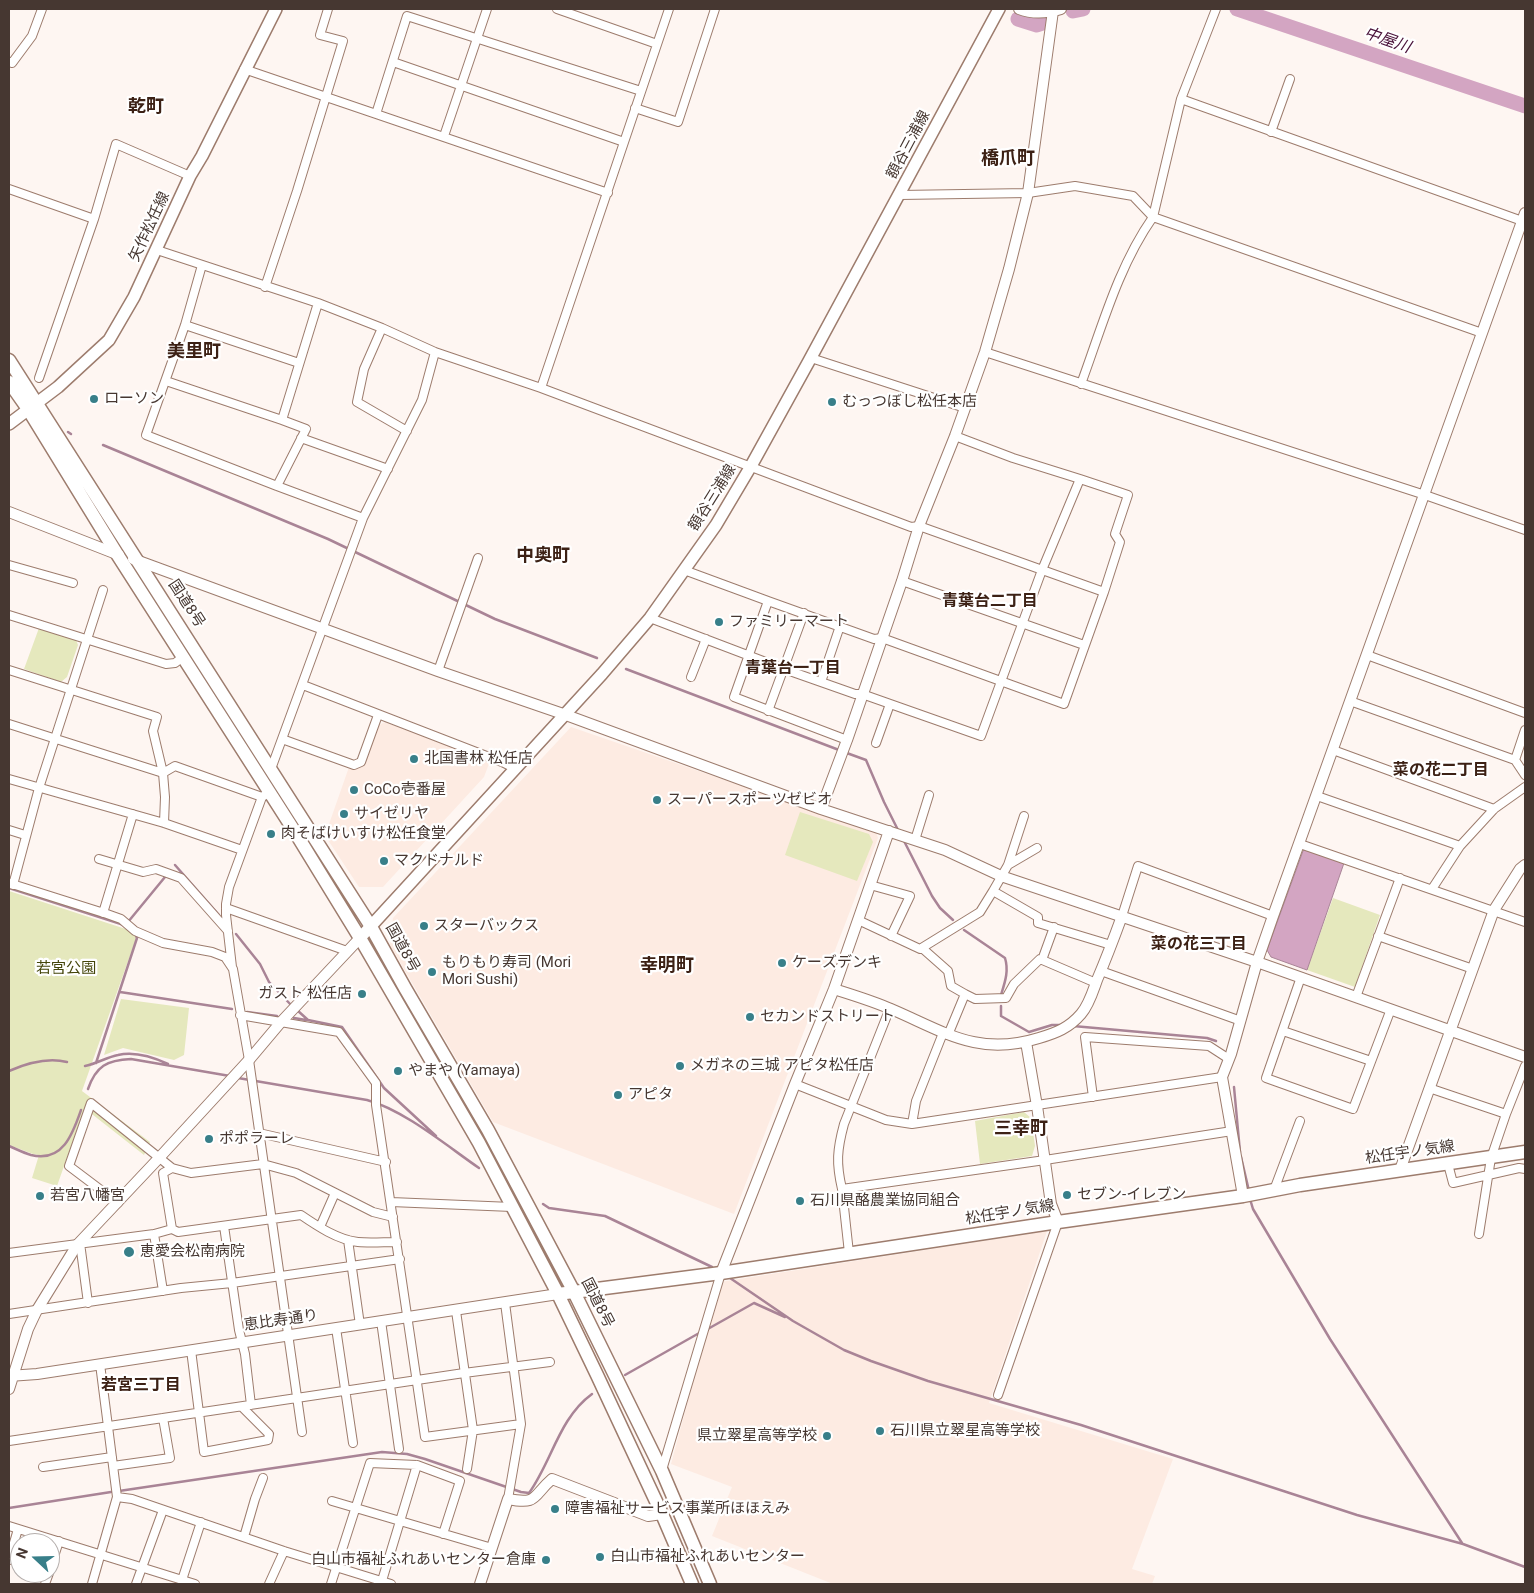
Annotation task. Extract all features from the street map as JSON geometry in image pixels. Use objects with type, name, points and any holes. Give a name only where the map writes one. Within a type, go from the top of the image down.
[{"type":"main road","name":"矢作松任線","points":[[9,424],[58,387],[109,340],[134,297],[190,176],[202,156],[244,69],[276,9]]},
{"type":"main road","name":"額谷三浦線","points":[[360,938],[566,715],[650,618],[716,525],[811,358],[999,9]]},
{"type":"main road","name":"国道8号","points":[[9,360],[32,406],[116,554],[183,657],[266,794],[360,938],[480,1143],[558,1294],[662,1514],[692,1584]]},
{"type":"main road","name":"国道8号","points":[[9,382],[32,406],[136,560],[370,925],[488,1130],[574,1292],[662,1470],[710,1584]]},
{"type":"main road","name":"松任宇ノ気線","points":[[558,1294],[721,1273],[1248,1195],[1522,1152]]},
{"type":"street","points":[[9,62],[12,63],[32,36],[42,9]]},
{"type":"street","points":[[265,286],[298,191],[343,41],[320,35],[328,9]]},
{"type":"street","points":[[444,136],[487,9]]},
{"type":"street","points":[[557,9],[657,44]]},
{"type":"street","points":[[541,388],[670,9]]},
{"type":"street","points":[[635,108],[678,122],[716,9],[714,9]]},
{"type":"street","points":[[820,809],[882,638],[919,526],[955,436],[985,352],[1028,193],[1057,10],[1028,12],[1019,9]]},
{"type":"street","points":[[1081,384],[1120,275],[1143,231],[1153,217],[1181,99],[1216,9]]},
{"type":"street","points":[[376,114],[407,16],[641,91]]},
{"type":"street","points":[[392,62],[624,142]]},
{"type":"street","points":[[244,69],[608,193]]},
{"type":"street","points":[[1271,132],[1290,79]]},
{"type":"street","points":[[1181,99],[1524,219],[1273,916],[1222,1077],[1232,1131],[1248,1195]]},
{"type":"street","points":[[39,378],[94,219],[116,144],[190,176]]},
{"type":"street","points":[[900,195],[1028,193],[1075,186],[1118,192],[1133,196],[1153,217],[1482,333]]},
{"type":"street","points":[[9,189],[94,219]]},
{"type":"street","points":[[157,250],[318,303],[382,328],[435,352],[541,388],[911,527],[919,526],[1104,592]]},
{"type":"street","points":[[202,265],[185,325],[146,434],[363,518]]},
{"type":"street","points":[[282,420],[318,303]]},
{"type":"street","points":[[185,325],[299,363]]},
{"type":"street","points":[[382,328],[364,369],[357,402],[408,431]]},
{"type":"street","points":[[271,768],[324,629],[363,518],[422,400],[435,352]]},
{"type":"street","points":[[985,352],[1425,495],[1525,530]]},
{"type":"street","points":[[811,358],[965,408]]},
{"type":"street","points":[[166,381],[306,429],[277,486]]},
{"type":"street","points":[[684,570],[874,639],[882,638],[1064,704],[1120,542],[1115,534],[1128,495],[1013,458],[955,436]]},
{"type":"street","points":[[301,438],[388,469]]},
{"type":"street","points":[[650,618],[784,669],[981,736],[1042,570],[1080,479]]},
{"type":"street","points":[[9,512],[116,554],[438,671],[566,715],[820,809],[945,850],[1002,876],[1301,977],[1525,1057]]},
{"type":"street","points":[[438,671],[478,558]]},
{"type":"street","points":[[9,565],[73,583]]},
{"type":"street","points":[[902,580],[1084,645]]},
{"type":"street","points":[[103,590],[39,788],[11,884],[102,912],[121,920],[135,931],[162,943],[212,952],[225,957],[233,968]]},
{"type":"street","points":[[768,601],[734,697],[844,746]]},
{"type":"street","points":[[768,711],[804,613]]},
{"type":"street","points":[[9,615],[166,664],[175,663],[183,657]]},
{"type":"street","points":[[821,682],[840,626]]},
{"type":"street","points":[[691,677],[706,639]]},
{"type":"street","points":[[1367,655],[1525,713]]},
{"type":"street","points":[[9,670],[158,716],[153,732],[163,773],[164,823]]},
{"type":"street","points":[[302,685],[516,769]]},
{"type":"street","points":[[1350,702],[1515,760],[1525,775]]},
{"type":"street","points":[[876,743],[890,704]]},
{"type":"street","points":[[282,739],[354,765],[361,762],[378,715]]},
{"type":"street","points":[[9,724],[163,773],[175,766],[266,794],[242,850],[229,887],[226,908],[233,968],[249,1060],[302,1432]]},
{"type":"street","points":[[1515,760],[1525,730]]},
{"type":"street","points":[[1333,750],[1494,809]]},
{"type":"street","points":[[9,779],[164,823],[242,850]]},
{"type":"street","points":[[1432,889],[1460,846],[1494,809],[1525,787]]},
{"type":"street","points":[[910,838],[929,795]]},
{"type":"street","points":[[1316,796],[1460,846]]},
{"type":"street","points":[[102,912],[133,814]]},
{"type":"street","points":[[922,948],[980,912],[1008,865],[1024,816]]},
{"type":"street","points":[[9,830],[25,835]]},
{"type":"street","points":[[662,1470],[721,1273],[834,989],[870,884],[891,832]]},
{"type":"street","points":[[1300,844],[1525,922]]},
{"type":"street","points":[[1008,865],[1037,848]]},
{"type":"street","points":[[99,859],[143,872],[156,869],[181,878],[229,932]]},
{"type":"street","points":[[1400,1170],[1494,910],[1520,869],[1525,865]]},
{"type":"street","points":[[834,989],[890,1008],[963,1040],[986,1045],[1026,1042],[1059,1033],[1068,1028],[1082,1013],[1096,984],[1111,945],[1138,866],[1273,916]]},
{"type":"street","points":[[1356,997],[1400,878]]},
{"type":"street","points":[[870,884],[914,897],[892,936]]},
{"type":"street","points":[[993,891],[1038,917],[1038,922],[1111,945]]},
{"type":"street","points":[[226,908],[347,951]]},
{"type":"street","points":[[858,920],[920,949],[922,948],[948,971],[951,986],[975,999],[1006,998],[1014,984],[1040,958],[1096,984]]},
{"type":"street","points":[[1042,960],[1054,927]]},
{"type":"street","points":[[1378,936],[1473,969]]},
{"type":"street","points":[[9,1389],[11,1376],[37,1310],[80,1243],[360,938]]},
{"type":"street","points":[[1101,971],[1241,1020]]},
{"type":"street","points":[[1301,977],[1266,1078],[1353,1109],[1391,1009]]},
{"type":"street","points":[[912,1124],[916,1101],[965,994]]},
{"type":"street","points":[[849,1253],[842,1189],[837,1169],[839,1144],[844,1124],[890,1008]]},
{"type":"street","points":[[240,1015],[339,1032],[376,1083],[393,1218],[425,1437],[521,1424]]},
{"type":"street","points":[[1283,1031],[1371,1061]]},
{"type":"street","points":[[1093,1097],[1085,1036],[1209,1046],[1229,1059]]},
{"type":"street","points":[[998,1394],[1058,1222],[1051,1204],[1038,1106],[1026,1042]]},
{"type":"street","points":[[1479,1234],[1492,1158],[1506,1114],[1525,1066]]},
{"type":"street","points":[[795,1084],[886,1120],[912,1124],[1222,1077]]},
{"type":"street","points":[[1430,1088],[1506,1114]]},
{"type":"street","points":[[118,1203],[70,1166],[91,1103],[172,1168],[191,1173],[263,1164],[296,1173],[373,1212],[393,1218]]},
{"type":"street","points":[[1274,1190],[1300,1121]]},
{"type":"street","points":[[842,1189],[1232,1131]]},
{"type":"street","points":[[259,1133],[386,1162]]},
{"type":"street","points":[[1448,1164],[1453,1183],[1489,1174],[1522,1169],[1522,1152]]},
{"type":"street","points":[[172,1168],[163,1174],[172,1229]]},
{"type":"street","points":[[320,1227],[334,1193]]},
{"type":"street","points":[[391,1202],[512,1207]]},
{"type":"street","points":[[9,1253],[154,1234],[172,1229],[178,1232],[300,1215],[348,1240],[357,1242],[397,1242]]},
{"type":"street","points":[[224,1226],[251,1405]]},
{"type":"street","points":[[154,1234],[163,1291]]},
{"type":"street","points":[[348,1240],[360,1325]]},
{"type":"street","points":[[80,1243],[88,1303]]},
{"type":"street","points":[[9,1314],[400,1259]]},
{"type":"street","name":"恵比寿通り","points":[[11,1376],[37,1374],[558,1294]]},
{"type":"street","points":[[480,1584],[509,1492],[521,1424],[505,1303]]},
{"type":"street","points":[[456,1310],[473,1430],[467,1469]]},
{"type":"street","points":[[382,1321],[399,1449]]},
{"type":"street","points":[[336,1328],[353,1443]]},
{"type":"street","points":[[191,1350],[204,1452],[268,1440],[269,1434],[242,1407]]},
{"type":"street","points":[[9,1441],[464,1373],[550,1362]]},
{"type":"street","points":[[92,1584],[117,1497],[100,1364]]},
{"type":"street","points":[[113,1466],[170,1458],[163,1418]]},
{"type":"street","points":[[43,1467],[112,1457]]},
{"type":"street","points":[[331,1584],[370,1463],[417,1465],[460,1480],[443,1534]]},
{"type":"street","points":[[381,1583],[417,1465]]},
{"type":"street","points":[[244,1537],[263,1478]]},
{"type":"street","points":[[509,1492],[524,1502],[537,1497],[544,1485],[552,1479],[648,1516],[662,1514]]},
{"type":"street","points":[[117,1497],[132,1499],[381,1583],[390,1584]]},
{"type":"street","points":[[332,1500],[492,1548]]},
{"type":"street","points":[[136,1584],[163,1510]]},
{"type":"street","points":[[183,1582],[201,1522]]},
{"type":"street","points":[[9,1526],[34,1533]]},
{"type":"street","points":[[9,1560],[18,1528]]},
{"type":"street","points":[[60,1541],[183,1582],[195,1584]]},
{"type":"street","points":[[269,1584],[284,1551]]},
{"type":"shaded area","points":[[385,722],[490,761],[484,777],[383,887],[359,887],[322,831],[328,827],[349,767],[356,769],[363,764],[377,726]]},
{"type":"shaded area","points":[[571,727],[876,832],[878,838],[734,1214],[493,1122],[390,945],[393,918]]},
{"type":"shaded area","points":[[1307,849],[1344,863],[1307,970],[1271,957],[1267,950],[1303,851]]},
{"type":"shaded area","name":"石川県立翠星高等学校","points":[[1047,1231],[989,1403],[1173,1459],[1132,1569],[1155,1576],[1152,1584],[833,1584],[712,1536],[732,1487],[671,1464],[720,1282]]},
{"type":"green space","points":[[39,628],[76,640],[78,645],[67,677],[61,682],[24,669]]},
{"type":"green space","points":[[800,812],[869,834],[873,842],[857,881],[785,855]]},
{"type":"green space","name":"若宮公園","points":[[9,891],[138,933],[82,1091],[150,1142],[144,1155],[88,1111],[82,1115],[57,1186],[32,1178],[39,1155],[9,1145]]},
{"type":"green space","points":[[1333,898],[1380,915],[1355,987],[1307,970]]},
{"type":"green space","points":[[121,999],[189,1008],[184,1055],[174,1060],[123,1048],[104,1055]]},
{"type":"green space","points":[[1024,1112],[1031,1118],[1035,1146],[1032,1156],[980,1164],[975,1121]]},
{"type":"waterway","name":"中屋川","points":[[1073,11],[1083,9]]},
{"type":"waterway","name":"中屋川","points":[[1237,9],[1525,106]]},
{"type":"waterway","name":"中屋川","points":[[1018,19],[1037,25],[1043,23]]},
{"type":"waterway","points":[[103,445],[328,539],[495,619],[597,658]]},
{"type":"waterway","points":[[626,669],[839,750]]},
{"type":"waterway","points":[[844,752],[866,760],[899,832]]},
{"type":"waterway","points":[[903,839],[932,896],[940,908],[953,920]]},
{"type":"waterway","points":[[175,865],[219,915]]},
{"type":"waterway","points":[[128,922],[165,877]]},
{"type":"waterway","points":[[9,888],[124,925]]},
{"type":"waterway","points":[[964,930],[1005,958],[1007,972],[1001,995]]},
{"type":"waterway","points":[[96,1063],[137,938],[135,934]]},
{"type":"waterway","points":[[236,934],[260,964],[269,982],[293,1007]]},
{"type":"waterway","points":[[120,992],[232,1009]]},
{"type":"waterway","points":[[1001,1006],[1001,1016],[1029,1032],[1052,1025],[1060,1025]]},
{"type":"waterway","points":[[297,1010],[308,1020],[342,1027],[384,1088],[436,1136]]},
{"type":"waterway","points":[[247,1012],[277,1016]]},
{"type":"waterway","points":[[294,1018],[306,1020]]},
{"type":"waterway","points":[[1073,1026],[1207,1038],[1216,1041]]},
{"type":"waterway","points":[[85,1066],[124,1054],[137,1054],[168,1064]]},
{"type":"waterway","points":[[88,1089],[91,1081],[103,1066],[115,1061],[131,1059],[230,1076]]},
{"type":"waterway","points":[[9,1071],[37,1062],[52,1060],[67,1062]]},
{"type":"waterway","points":[[238,1078],[367,1100],[381,1105],[410,1120],[479,1168]]},
{"type":"waterway","points":[[1234,1087],[1240,1152]]},
{"type":"waterway","points":[[9,1146],[31,1155],[51,1155],[65,1144],[81,1110]]},
{"type":"waterway","points":[[1241,1157],[1249,1191]]},
{"type":"waterway","points":[[1250,1199],[1253,1209],[1330,1339],[1462,1543]]},
{"type":"waterway","points":[[543,1204],[549,1208],[605,1216],[712,1267]]},
{"type":"waterway","points":[[730,1278],[793,1321],[844,1350],[871,1361],[928,1381],[1081,1425],[1357,1515],[1463,1544],[1525,1567]]},
{"type":"waterway","points":[[706,1330],[754,1303],[785,1317]]},
{"type":"waterway","points":[[625,1375],[701,1332]]},
{"type":"waterway","points":[[119,1491],[382,1452],[407,1454],[425,1459],[521,1492],[529,1493],[571,1415],[592,1394]]},
{"type":"waterway","points":[[9,1508],[111,1492]]},
{"type":"place","name":"ローソン","points":[[94,399]]},
{"type":"place","name":"むっつぼし松任本店","points":[[832,402]]},
{"type":"place","name":"ファミリーマート","points":[[719,622]]},
{"type":"place","name":"北国書林 松任店","points":[[414,759]]},
{"type":"place","name":"CoCo壱番屋","points":[[354,790]]},
{"type":"place","name":"スーパースポーツゼビオ","points":[[657,800]]},
{"type":"place","name":"サイゼリヤ","points":[[344,814]]},
{"type":"place","name":"肉そばけいすけ松任食堂","points":[[271,834]]},
{"type":"place","name":"マクドナルド","points":[[384,861]]},
{"type":"place","name":"スターバックス","points":[[424,926]]},
{"type":"place","name":"ケーズデンキ","points":[[782,963]]},
{"type":"place","name":"もりもり寿司 (Mori Mori Sushi)","points":[[432,972]]},
{"type":"place","name":"ガスト 松任店","points":[[362,994]]},
{"type":"place","name":"セカンドストリート","points":[[750,1017]]},
{"type":"place","name":"メガネの三城 アピタ松任店","points":[[680,1066]]},
{"type":"place","name":"やまや (Yamaya)","points":[[398,1071]]},
{"type":"place","name":"アピタ","points":[[618,1095]]},
{"type":"place","name":"ポポラーレ","points":[[209,1139]]},
{"type":"place","name":"セブン-イレブン","points":[[1067,1195]]},
{"type":"place","name":"若宮八幡宮","points":[[40,1196]]},
{"type":"place","name":"石川県酪農業協同組合","points":[[800,1201]]},
{"type":"place","name":"恵愛会松南病院","points":[[129,1252]]},
{"type":"place","name":"石川県立翠星高等学校","points":[[880,1431]]},
{"type":"place","name":"県立翠星高等学校","points":[[827,1436]]},
{"type":"place","name":"障害福祉サービス事業所ほほえみ","points":[[555,1509]]},
{"type":"place","name":"白山市福祉ふれあいセンター","points":[[600,1557]]},
{"type":"place","name":"白山市福祉ふれあいセンター倉庫","points":[[546,1560]]},
{"type":"district","name":"乾町","points":[[146,107]]},
{"type":"district","name":"橋爪町","points":[[1008,159]]},
{"type":"district","name":"美里町","points":[[194,352]]},
{"type":"district","name":"中奥町","points":[[543,556]]},
{"type":"district","name":"青葉台二丁目","points":[[990,602]]},
{"type":"district","name":"青葉台一丁目","points":[[793,669]]},
{"type":"district","name":"菜の花二丁目","points":[[1441,771]]},
{"type":"district","name":"菜の花三丁目","points":[[1199,945]]},
{"type":"district","name":"幸明町","points":[[667,966]]},
{"type":"district","name":"三幸町","points":[[1021,1129]]},
{"type":"district","name":"若宮三丁目","points":[[141,1386]]}]
